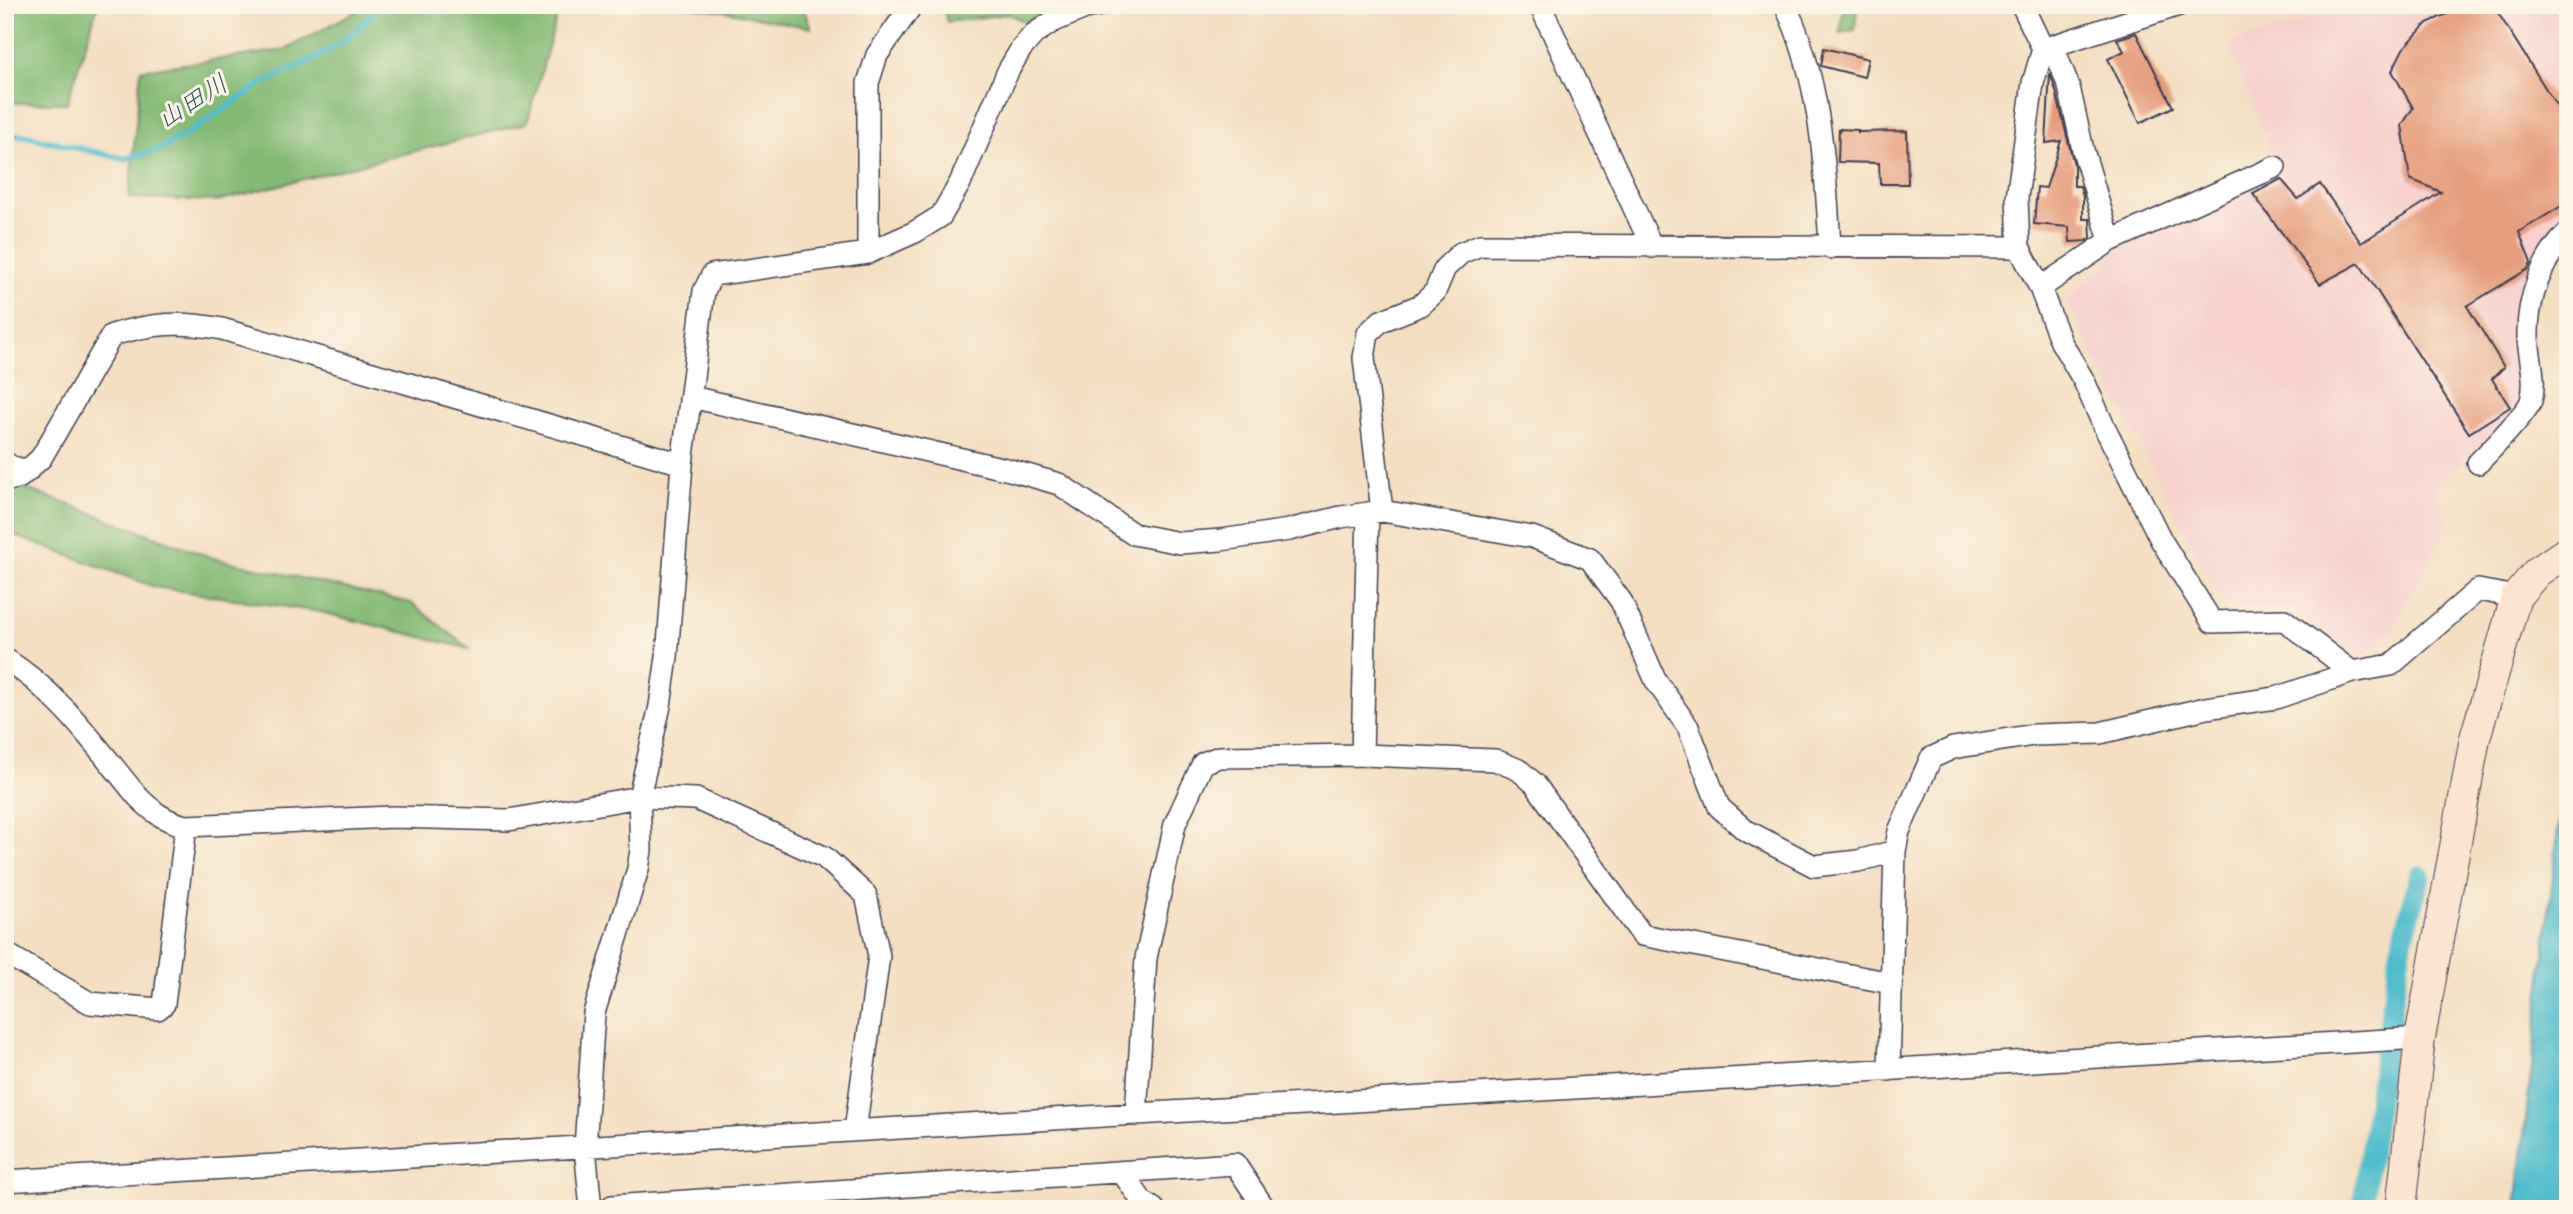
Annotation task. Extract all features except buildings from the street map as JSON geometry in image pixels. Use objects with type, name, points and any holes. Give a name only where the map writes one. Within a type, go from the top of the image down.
[{"type":"street","points":[[868,253],[869,83],[877,55],[912,5]]},
{"type":"street","points":[[1100,5],[1085,8],[1052,22],[1034,34],[1021,49],[1008,71],[960,183],[941,216],[915,232],[868,253],[712,275],[704,291],[682,464],[667,657],[660,706],[639,797],[641,850],[638,870],[594,1013],[585,1148],[601,1208],[879,1198],[1122,1172],[1235,1164],[1265,1209]]},
{"type":"street","points":[[1540,5],[1652,247]]},
{"type":"street","points":[[1785,5],[1798,33],[1817,117],[1826,180],[1830,248]]},
{"type":"street","points":[[2022,5],[2069,87],[2083,150],[2110,242]]},
{"type":"street","points":[[2179,5],[2048,48],[2033,83],[2017,198],[2019,247],[2040,288],[2061,342],[2084,381],[2161,540],[2212,622],[2284,620],[2352,672]]},
{"type":"street","points":[[2040,288],[2110,242],[2275,167]]},
{"type":"street","points":[[2478,463],[2531,403],[2533,372],[2528,335],[2535,287],[2557,244],[2568,233]]},
{"type":"street","points":[[1362,755],[1375,512],[1364,358],[1368,333],[1381,321],[1421,305],[1435,292],[1445,268],[1461,253],[1480,245],[2019,247]]},
{"type":"street","points":[[5,481],[20,477],[41,458],[112,335],[137,327],[164,323],[192,323],[222,329],[682,464]]},
{"type":"street","points":[[691,397],[1059,484],[1133,534],[1161,540],[1181,543],[1221,540],[1289,530],[1375,512],[1532,537],[1590,559],[1621,601],[1656,681],[1688,727],[1719,807],[1745,830],[1814,866],[1858,861],[1895,851]]},
{"type":"street","points":[[5,462],[28,471]]},
{"type":"street","points":[[2401,1209],[2420,1038],[2474,738],[2516,597],[2537,572],[2568,551]]},
{"type":"street","points":[[1889,1070],[1895,851],[1899,831],[1931,758],[1953,748],[2034,735],[2100,733],[2206,708],[2276,698],[2352,672],[2391,665],[2478,590],[2516,597]]},
{"type":"street","points":[[5,659],[37,682],[152,811],[169,822],[186,826],[392,817],[509,820],[639,797],[696,799],[824,857],[866,895],[879,956],[855,1131]]},
{"type":"street","points":[[1136,1115],[1146,958],[1175,824],[1203,762],[1219,757],[1362,755],[1494,760],[1519,770],[1535,784],[1642,935],[1891,983]]},
{"type":"street","points":[[5,953],[90,1003],[158,1009],[164,1004],[186,826]]},
{"type":"street","points":[[5,1181],[2420,1038]]},
{"type":"street","points":[[1122,1172],[1142,1201],[1154,1209]]},
{"type":"shaded area","points":[[2355,5],[2568,5],[2568,222],[2542,253],[2523,289],[2518,349],[2519,401],[2490,437],[2434,487],[2450,521],[2393,630],[2366,653],[2334,642],[2293,608],[2224,605],[2066,302],[2116,252],[2136,238],[2277,174],[2229,43]]},
{"type":"green space","points":[[5,5],[98,5],[67,103],[5,103]]},
{"type":"green space","points":[[367,5],[560,5],[527,123],[217,201],[129,198],[141,70],[285,50]]},
{"type":"green space","points":[[676,5],[802,5],[811,28],[725,11]]},
{"type":"green space","points":[[942,5],[1059,5],[1026,22],[1008,14],[947,22]]},
{"type":"green space","points":[[1844,5],[1857,5],[1855,30],[1840,33]]},
{"type":"green space","points":[[5,481],[213,558],[411,603],[470,649],[320,612],[155,587],[5,532]]},
{"type":"water","points":[[2568,741],[2568,1209],[2516,1209]]},
{"type":"waterway","name":"山田川","points":[[5,136],[22,135],[125,159],[157,150],[186,135],[261,84],[329,51],[351,35],[380,5]]},
{"type":"waterway","points":[[2362,1209],[2400,952],[2420,876]]}]
